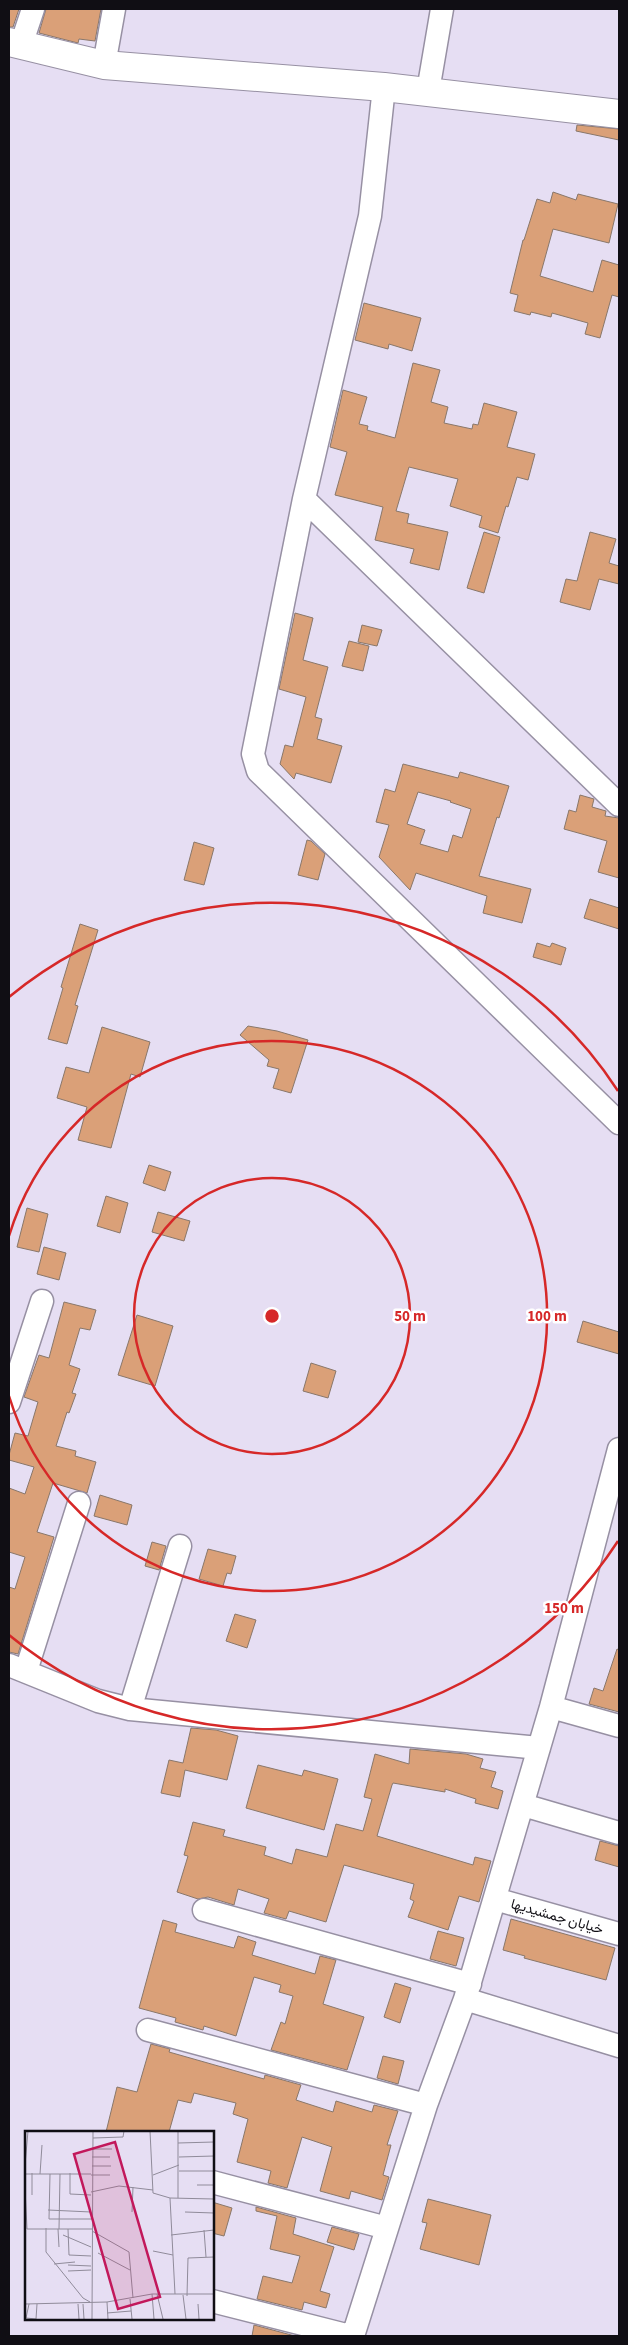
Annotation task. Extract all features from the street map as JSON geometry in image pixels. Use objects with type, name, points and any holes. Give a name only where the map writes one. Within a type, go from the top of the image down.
[{"type":"street","points":[[33,9],[15,44],[104,65],[428,91],[619,114]]},
{"type":"street","points":[[104,65],[114,9]]},
{"type":"street","points":[[428,91],[442,9]]},
{"type":"street","points":[[384,87],[370,216],[304,499],[253,754],[258,771],[619,1123]]},
{"type":"street","points":[[304,499],[619,805]]},
{"type":"street","points":[[9,1402],[42,1301]]},
{"type":"street","points":[[214,2302],[351,2336],[426,2105],[467,1992],[552,1707],[618,1461]]},
{"type":"street","points":[[79,1502],[17,1668],[98,1701],[130,1709],[539,1748]]},
{"type":"street","points":[[130,1709],[180,1546]]},
{"type":"street","points":[[552,1707],[619,1726]]},
{"type":"street","points":[[523,1805],[619,1833]]},
{"type":"street","name":"خیابان جمشیدیها","points":[[495,1899],[619,1934]]},
{"type":"street","points":[[204,1910],[467,1992],[619,2046]]},
{"type":"street","points":[[148,2030],[426,2105]]},
{"type":"street","points":[[214,2183],[387,2228]]},
{"type":"building","points":[[9,9],[19,9],[13,27],[9,27]]},
{"type":"building","points":[[46,9],[101,9],[95,41],[79,39],[78,43],[39,33]]},
{"type":"building","points":[[577,125],[619,129],[619,140],[576,131]]},
{"type":"building","points":[[553,192],[576,200],[578,194],[618,204],[609,243],[553,229],[540,276],[593,292],[602,260],[619,265],[619,297],[612,295],[600,338],[585,334],[588,323],[552,313],[551,317],[531,312],[530,315],[514,311],[518,295],[510,293],[523,240],[537,199],[550,203]]},
{"type":"building","points":[[364,303],[421,318],[412,351],[389,344],[388,349],[355,340]]},
{"type":"building","points":[[413,363],[440,370],[431,402],[448,407],[444,423],[472,429],[473,424],[478,425],[484,403],[517,412],[507,447],[535,454],[528,480],[517,477],[498,533],[479,527],[482,516],[450,506],[458,479],[409,467],[396,511],[409,514],[407,523],[448,532],[439,570],[410,563],[414,549],[375,540],[383,507],[335,495],[347,452],[330,447],[343,390],[367,397],[359,424],[368,426],[367,430],[395,438]]},
{"type":"building","points":[[484,532],[500,537],[484,593],[467,588]]},
{"type":"building","points":[[590,532],[616,539],[609,563],[619,566],[619,584],[599,579],[590,610],[560,602],[566,579],[577,581]]},
{"type":"building","points":[[295,613],[313,618],[303,660],[328,667],[315,717],[322,719],[317,739],[342,746],[331,783],[296,773],[294,779],[280,764],[285,745],[293,747],[306,697],[279,689]]},
{"type":"building","points":[[362,625],[382,630],[377,646],[358,642]]},
{"type":"building","points":[[349,641],[369,646],[363,671],[342,666]]},
{"type":"building","points":[[403,764],[458,778],[460,772],[509,786],[499,818],[497,817],[479,876],[531,889],[522,923],[483,913],[487,896],[416,873],[410,890],[379,857],[389,825],[376,822],[385,789],[395,792]],"holes":[[[418,792],[451,801],[471,809],[462,838],[453,835],[448,852],[420,844],[425,830],[407,824]]]},
{"type":"building","points":[[580,795],[594,799],[592,807],[606,811],[605,816],[619,818],[619,878],[598,872],[607,841],[564,829],[569,810],[576,812]]},
{"type":"building","points":[[307,840],[311,841],[325,854],[318,880],[298,875]]},
{"type":"building","points":[[194,842],[214,848],[204,885],[184,880]]},
{"type":"building","points":[[590,899],[619,908],[619,929],[584,918]]},
{"type":"building","points":[[80,924],[98,930],[75,1005],[78,1006],[67,1044],[48,1039]]},
{"type":"building","points":[[537,943],[550,947],[552,943],[566,948],[561,965],[533,957]]},
{"type":"building","points":[[248,1026],[277,1031],[308,1040],[291,1093],[273,1088],[279,1069],[267,1066],[269,1060],[240,1035]]},
{"type":"building","points":[[102,1027],[150,1042],[140,1077],[131,1074],[111,1148],[78,1140],[87,1107],[57,1098],[66,1067],[89,1073]]},
{"type":"building","points":[[149,1165],[171,1172],[165,1191],[143,1183]]},
{"type":"building","points":[[106,1196],[128,1203],[120,1233],[97,1226]]},
{"type":"building","points":[[27,1208],[48,1214],[39,1252],[17,1247]]},
{"type":"building","points":[[158,1212],[190,1221],[184,1241],[152,1232]]},
{"type":"building","points":[[44,1247],[66,1253],[59,1280],[37,1274]]},
{"type":"building","points":[[64,1302],[96,1310],[90,1330],[80,1328],[69,1365],[80,1369],[72,1393],[76,1394],[69,1413],[67,1412],[56,1446],[76,1451],[75,1456],[96,1462],[87,1493],[53,1483],[37,1532],[54,1537],[18,1654],[9,1652],[9,1587],[15,1589],[25,1557],[9,1552],[9,1488],[25,1494],[34,1467],[9,1460],[9,1455],[15,1433],[28,1436],[38,1402],[24,1397],[39,1355],[49,1358]]},
{"type":"building","points":[[137,1315],[173,1326],[155,1386],[118,1375]]},
{"type":"building","points":[[583,1321],[619,1332],[619,1354],[577,1342]]},
{"type":"building","points":[[311,1363],[336,1371],[328,1398],[303,1391]]},
{"type":"building","points":[[100,1495],[132,1505],[127,1525],[94,1516]]},
{"type":"building","points":[[152,1542],[166,1546],[159,1570],[145,1566]]},
{"type":"building","points":[[208,1549],[236,1556],[231,1574],[227,1573],[223,1586],[199,1579]]},
{"type":"building","points":[[235,1614],[256,1620],[247,1648],[226,1641]]},
{"type":"building","points":[[617,1649],[619,1650],[619,1712],[589,1704],[594,1688],[603,1691]]},
{"type":"building","points":[[191,1728],[216,1730],[238,1736],[227,1780],[185,1770],[180,1797],[161,1793],[169,1760],[183,1763]]},
{"type":"building","points":[[410,1749],[466,1754],[483,1759],[480,1768],[496,1772],[491,1787],[503,1791],[498,1809],[475,1803],[476,1799],[445,1789],[445,1792],[393,1783],[392,1785],[377,1836],[473,1865],[475,1857],[491,1861],[479,1902],[459,1896],[448,1930],[408,1917],[414,1901],[410,1899],[414,1884],[344,1865],[326,1922],[289,1911],[286,1919],[264,1913],[269,1899],[238,1889],[234,1905],[208,1897],[198,1899],[177,1892],[188,1856],[184,1855],[193,1822],[225,1830],[223,1836],[266,1847],[264,1855],[292,1864],[296,1849],[327,1857],[336,1824],[363,1831],[372,1799],[364,1797],[375,1754],[409,1764]]},
{"type":"building","points":[[258,1765],[302,1776],[304,1770],[338,1779],[324,1830],[246,1808]]},
{"type":"building","points":[[600,1841],[619,1846],[619,1867],[595,1860]]},
{"type":"building","points":[[511,1919],[615,1948],[606,1980],[524,1958],[525,1956],[503,1950]]},
{"type":"building","points":[[163,1920],[177,1924],[175,1932],[234,1948],[238,1936],[256,1942],[252,1955],[315,1974],[320,1956],[336,1960],[323,2004],[364,2017],[347,2070],[271,2050],[281,2022],[285,2024],[293,1996],[279,1992],[281,1985],[254,1977],[236,2036],[204,2026],[203,2030],[175,2022],[176,2018],[139,2008]]},
{"type":"building","points":[[438,1931],[464,1938],[456,1966],[430,1959]]},
{"type":"building","points":[[395,1983],[411,1988],[400,2023],[384,2017]]},
{"type":"building","points":[[151,2044],[170,2049],[169,2052],[264,2079],[265,2075],[301,2085],[296,2100],[333,2112],[336,2101],[372,2112],[374,2105],[398,2111],[387,2145],[391,2145],[383,2175],[389,2177],[382,2200],[351,2191],[349,2199],[320,2191],[332,2147],[302,2137],[287,2188],[268,2183],[271,2171],[237,2162],[248,2119],[233,2114],[236,2103],[194,2093],[191,2103],[178,2100],[169,2131],[106,2131],[117,2087],[137,2092]]},
{"type":"building","points":[[383,2056],[404,2061],[398,2084],[377,2078]]},
{"type":"building","points":[[428,2199],[491,2215],[479,2265],[420,2249],[427,2223],[422,2222]]},
{"type":"building","points":[[214,2203],[232,2208],[224,2236],[214,2234]]},
{"type":"building","points":[[256,2207],[296,2218],[293,2234],[334,2247],[320,2291],[330,2294],[326,2308],[304,2302],[302,2310],[257,2299],[263,2276],[292,2283],[300,2256],[270,2249],[277,2216],[256,2211]]},
{"type":"building","points":[[332,2227],[359,2234],[354,2250],[327,2242]]},
{"type":"building","points":[[254,2325],[295,2336],[252,2336]]}]
